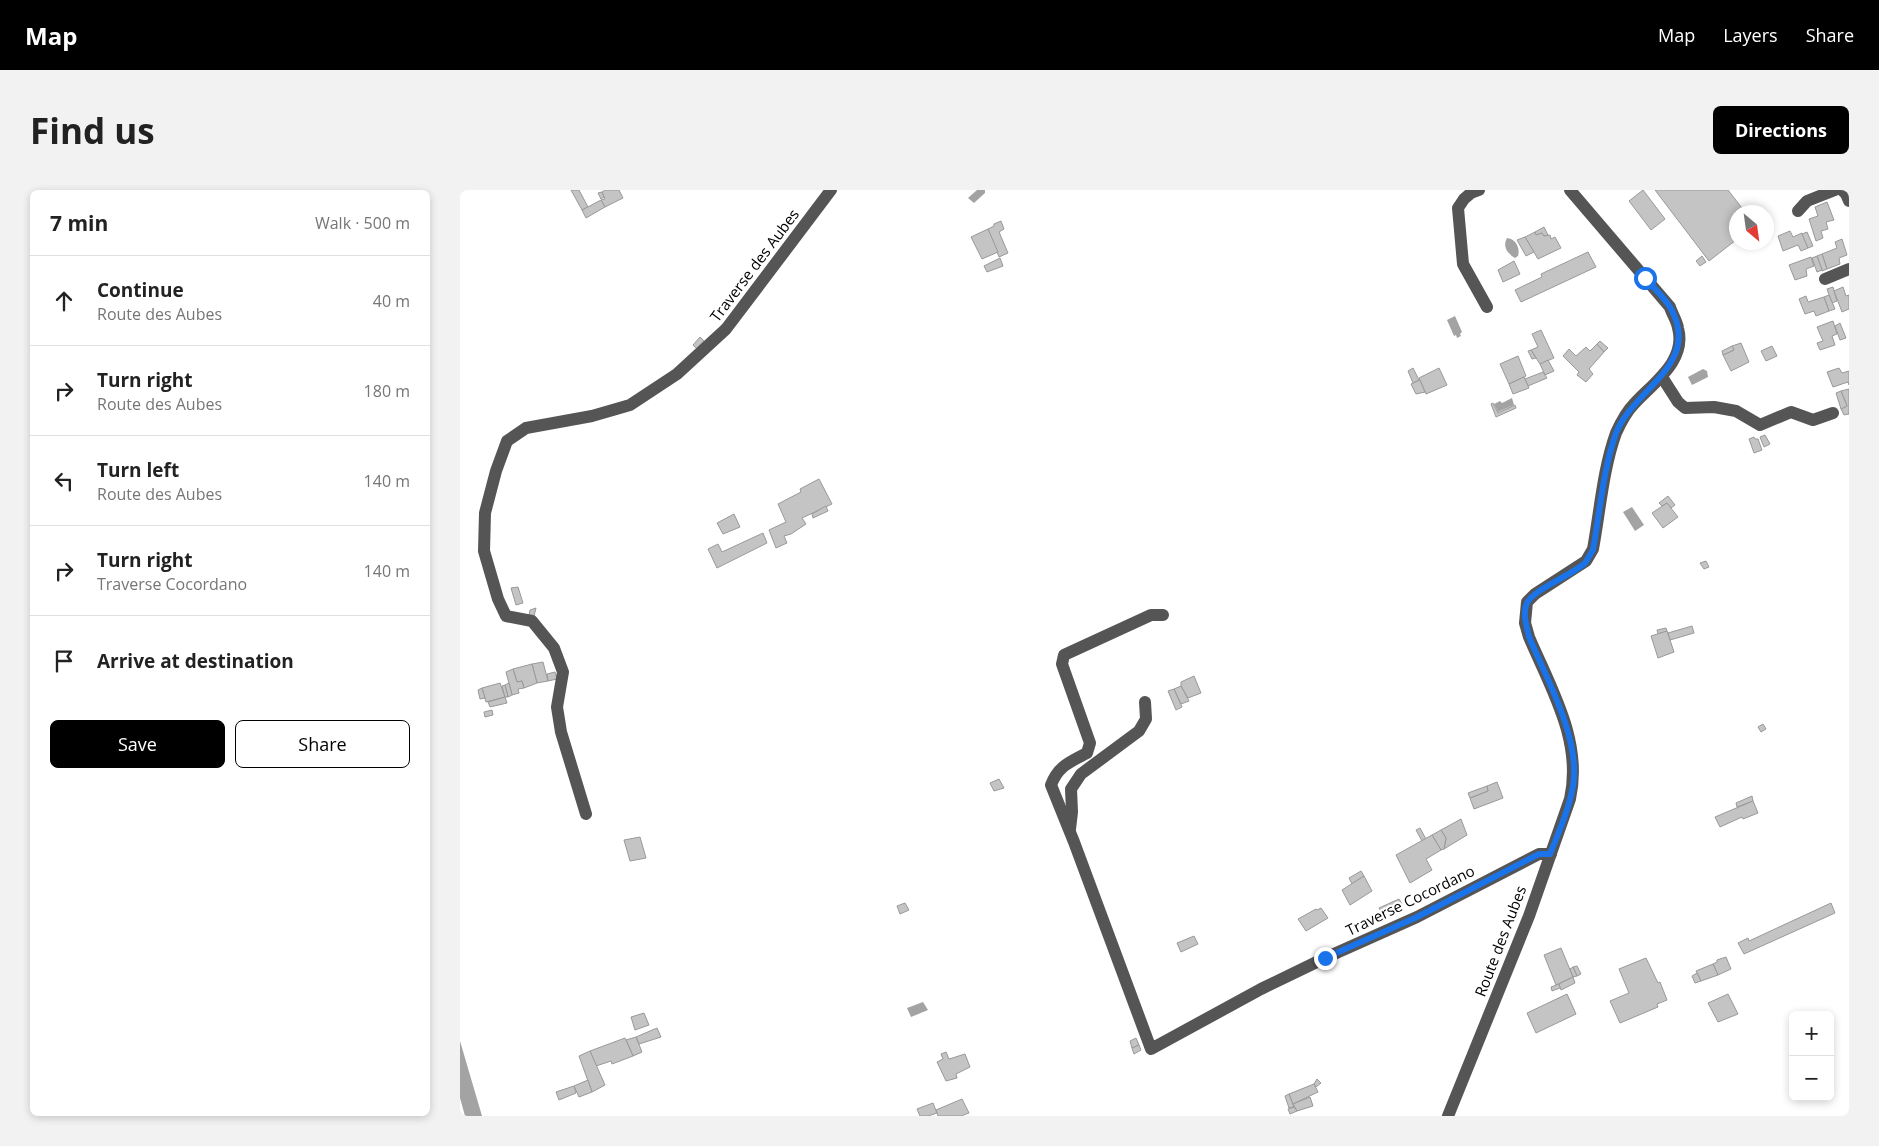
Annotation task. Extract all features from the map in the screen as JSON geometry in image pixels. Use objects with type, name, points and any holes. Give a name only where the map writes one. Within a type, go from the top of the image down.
[{"type":"street","name":"Traverse des Aubes","points":[[586,814],[561,732],[557,707],[563,672],[554,648],[532,621],[506,616],[498,599],[484,551],[485,513],[496,471],[507,440],[526,428],[592,416],[630,405],[677,374],[726,330],[831,190]]},
{"type":"street","points":[[1479,190],[1471,193],[1458,208],[1463,264],[1487,307]]},
{"type":"street","name":"Route des Aubes","points":[[1448,1116],[1529,916],[1570,798],[1574,766],[1573,750],[1567,727],[1529,637],[1526,623],[1527,602],[1535,594],[1577,569],[1586,561],[1593,550],[1609,457],[1616,434],[1623,418],[1634,404],[1662,377],[1672,363],[1679,346],[1679,329],[1670,307],[1570,190]]},
{"type":"street","points":[[1798,211],[1807,201],[1835,190]]},
{"type":"street","points":[[1842,190],[1849,201]]},
{"type":"street","points":[[1825,279],[1849,269]]},
{"type":"street","points":[[1662,377],[1678,402],[1685,408],[1714,407],[1736,411],[1760,425],[1791,412],[1814,420],[1833,413]]},
{"type":"street","points":[[1070,832],[1051,785],[1055,774],[1062,767],[1087,753],[1090,743],[1062,664],[1064,656],[1151,615],[1164,614]]},
{"type":"street","points":[[1070,832],[1072,812],[1071,789],[1080,774],[1139,731],[1146,719],[1145,702]]},
{"type":"street","name":"Traverse Cocordano","points":[[1070,832],[1151,1049],[1325,958],[1417,917],[1539,854],[1550,854]]},
{"type":"shaded area","points":[[977,190],[985,190],[985,193],[974,203],[968,198]]},
{"type":"shaded area","points":[[1507,238],[1513,240],[1518,246],[1518,256],[1515,258],[1506,250]]},
{"type":"shaded area","points":[[1455,316],[1462,332],[1461,336],[1457,338],[1456,335],[1454,336],[1447,320]]},
{"type":"shaded area","points":[[1703,369],[1707,371],[1708,377],[1692,385],[1688,377]]},
{"type":"shaded area","points":[[1512,398],[1514,405],[1498,412],[1494,404],[1500,401],[1502,403]]},
{"type":"shaded area","points":[[1632,507],[1644,525],[1635,531],[1623,512]]},
{"type":"shaded area","points":[[923,1002],[928,1010],[911,1017],[907,1008]]},
{"type":"shaded area","points":[[460,1041],[482,1116],[465,1116],[460,1098]]},
{"type":"building","points":[[571,190],[579,190],[588,207],[582,210]]},
{"type":"building","points":[[605,190],[619,190],[623,198],[605,207],[601,200],[605,199],[602,192]]},
{"type":"building","points":[[1643,190],[1665,219],[1651,230],[1629,201]]},
{"type":"building","points":[[1655,190],[1728,190],[1740,205],[1729,205],[1729,245],[1709,261]]},
{"type":"building","points":[[602,192],[604,197],[601,199],[598,193]]},
{"type":"building","points":[[601,200],[605,207],[586,218],[582,210]]},
{"type":"building","points":[[1827,202],[1834,220],[1826,222],[1828,229],[1821,231],[1823,238],[1816,241],[1809,219],[1818,216],[1815,207]]},
{"type":"building","points":[[1001,221],[1004,229],[999,232],[1008,253],[999,257],[988,229]]},
{"type":"building","points":[[1544,227],[1548,235],[1544,236],[1542,233],[1536,235],[1535,232]]},
{"type":"building","points":[[988,229],[998,252],[982,259],[971,237]]},
{"type":"building","points":[[1790,231],[1793,237],[1802,233],[1808,248],[1801,251],[1798,245],[1783,251],[1778,236]]},
{"type":"building","points":[[1535,232],[1536,235],[1542,233],[1544,236],[1550,235],[1551,239],[1555,237],[1561,248],[1538,259],[1525,237]]},
{"type":"building","points":[[1807,232],[1813,246],[1808,248],[1802,234]]},
{"type":"building","points":[[1525,237],[1534,252],[1526,256],[1517,240]]},
{"type":"building","points":[[1842,239],[1847,255],[1839,258],[1840,264],[1827,269],[1822,254],[1837,248],[1835,242]]},
{"type":"building","points":[[1588,252],[1596,267],[1521,302],[1515,290],[1542,277],[1541,274]]},
{"type":"building","points":[[1822,254],[1827,269],[1822,271],[1817,256]]},
{"type":"building","points":[[1702,256],[1706,262],[1700,266],[1696,261]]},
{"type":"building","points":[[1817,256],[1822,270],[1817,272],[1812,258]]},
{"type":"building","points":[[1811,257],[1814,266],[1806,269],[1807,276],[1795,280],[1789,265]]},
{"type":"building","points":[[1000,258],[1003,266],[987,272],[984,266]]},
{"type":"building","points":[[1514,261],[1520,274],[1503,282],[1498,270]]},
{"type":"building","points":[[1833,287],[1837,301],[1832,303],[1827,289]]},
{"type":"building","points":[[1843,287],[1846,296],[1849,295],[1849,309],[1842,312],[1834,291]]},
{"type":"building","points":[[1829,295],[1835,309],[1829,311],[1824,297]]},
{"type":"building","points":[[1806,296],[1808,302],[1824,297],[1829,311],[1816,316],[1814,311],[1805,314],[1799,299]]},
{"type":"building","points":[[1833,321],[1837,334],[1832,336],[1835,345],[1820,350],[1817,343],[1823,341],[1817,327]]},
{"type":"building","points":[[1840,323],[1846,338],[1840,340],[1835,326]]},
{"type":"building","points":[[1541,330],[1554,358],[1540,364],[1531,350],[1538,347],[1532,334]]},
{"type":"building","points":[[700,337],[705,342],[698,350],[693,345]]},
{"type":"building","points":[[1600,341],[1608,348],[1604,352],[1597,344]]},
{"type":"building","points":[[1741,343],[1749,362],[1731,371],[1723,355],[1734,350],[1732,346]]},
{"type":"building","points":[[1597,344],[1604,352],[1589,369],[1593,374],[1586,382],[1577,375],[1579,372],[1563,356],[1569,349],[1576,356],[1586,347],[1590,351]]},
{"type":"building","points":[[1732,346],[1734,350],[1723,355],[1722,351]]},
{"type":"building","points":[[1772,346],[1777,356],[1766,361],[1761,351]]},
{"type":"building","points":[[1531,350],[1536,358],[1532,359],[1528,351]]},
{"type":"building","points":[[1518,356],[1526,376],[1509,384],[1500,364]]},
{"type":"building","points":[[1548,360],[1554,371],[1545,375],[1540,364]]},
{"type":"building","points":[[1413,368],[1419,380],[1413,383],[1408,371]]},
{"type":"building","points":[[1439,368],[1447,385],[1426,394],[1419,378]]},
{"type":"building","points":[[1839,368],[1842,373],[1849,371],[1849,385],[1848,382],[1833,387],[1827,372]]},
{"type":"building","points":[[1543,372],[1547,378],[1528,386],[1525,379]]},
{"type":"building","points":[[1524,377],[1529,388],[1513,394],[1509,384]]},
{"type":"building","points":[[1420,380],[1425,392],[1416,394],[1411,384]]},
{"type":"building","points":[[1849,389],[1849,414],[1844,415],[1841,409],[1847,406],[1841,391]]},
{"type":"building","points":[[1841,391],[1847,406],[1841,409],[1836,393]]},
{"type":"building","points":[[1493,403],[1498,413],[1515,405],[1516,408],[1496,417],[1491,404]]},
{"type":"building","points":[[1765,435],[1770,444],[1764,447],[1760,437]]},
{"type":"building","points":[[1754,437],[1758,439],[1762,450],[1754,453],[1749,439]]},
{"type":"building","points":[[819,479],[832,504],[802,518],[806,524],[791,534],[784,536],[787,543],[776,548],[769,530],[786,522],[778,504],[801,492],[800,489]]},
{"type":"building","points":[[1668,496],[1675,505],[1671,508],[1667,503],[1662,506],[1659,503]]},
{"type":"building","points":[[1667,503],[1678,517],[1663,528],[1652,513]]},
{"type":"building","points":[[826,506],[828,511],[813,518],[812,514]]},
{"type":"building","points":[[734,514],[740,527],[723,534],[717,523]]},
{"type":"building","points":[[763,533],[767,543],[717,568],[708,549],[718,544],[722,552]]},
{"type":"building","points":[[1706,561],[1709,567],[1704,569],[1700,563]]},
{"type":"building","points":[[518,587],[523,603],[516,605],[511,588]]},
{"type":"building","points":[[536,608],[534,616],[529,615],[530,610]]},
{"type":"building","points":[[1692,626],[1694,633],[1670,640],[1668,633]]},
{"type":"building","points":[[1666,628],[1667,631],[1658,634],[1657,630]]},
{"type":"building","points":[[1667,631],[1674,652],[1658,658],[1651,636]]},
{"type":"building","points":[[543,662],[548,681],[537,683],[532,664]]},
{"type":"building","points":[[532,664],[537,683],[524,688],[522,681],[517,682],[513,669]]},
{"type":"building","points":[[513,669],[517,682],[522,681],[524,688],[518,689],[519,693],[512,695],[506,672]]},
{"type":"building","points":[[555,672],[557,679],[548,681],[547,674]]},
{"type":"building","points":[[1194,676],[1201,693],[1188,698],[1181,686],[1181,682]]},
{"type":"building","points":[[500,683],[505,697],[486,702],[482,688]]},
{"type":"building","points":[[509,683],[512,695],[508,697],[505,685]]},
{"type":"building","points":[[505,685],[508,697],[505,697],[502,686]]},
{"type":"building","points":[[1181,686],[1189,701],[1181,704],[1174,689]]},
{"type":"building","points":[[482,688],[485,698],[480,699],[478,690]]},
{"type":"building","points":[[1174,689],[1182,707],[1176,710],[1168,691]]},
{"type":"building","points":[[505,697],[507,703],[490,707],[488,702]]},
{"type":"building","points":[[492,710],[493,715],[485,717],[484,712]]},
{"type":"building","points":[[1763,724],[1766,729],[1761,732],[1758,727]]},
{"type":"building","points":[[999,779],[1004,788],[994,791],[990,783]]},
{"type":"building","points":[[1497,782],[1503,798],[1474,809],[1470,798],[1488,791],[1487,786]]},
{"type":"building","points":[[1487,786],[1488,791],[1470,798],[1468,793]]},
{"type":"building","points":[[1752,796],[1753,801],[1737,807],[1736,803]]},
{"type":"building","points":[[1753,801],[1758,813],[1743,819],[1742,817],[1720,827],[1715,817]]},
{"type":"building","points":[[1461,819],[1467,835],[1444,849],[1446,838],[1441,830]]},
{"type":"building","points":[[1420,828],[1426,839],[1422,841],[1416,830]]},
{"type":"building","points":[[1441,830],[1446,838],[1444,849],[1441,850],[1432,835]]},
{"type":"building","points":[[1432,835],[1441,850],[1426,859],[1432,870],[1410,883],[1396,855]]},
{"type":"building","points":[[640,837],[646,858],[630,861],[624,840]]},
{"type":"building","points":[[1361,871],[1364,876],[1352,884],[1349,878]]},
{"type":"building","points":[[1364,876],[1372,891],[1350,905],[1342,890]]},
{"type":"building","points":[[1399,899],[1402,904],[1382,913],[1379,908]]},
{"type":"building","points":[[905,903],[909,910],[900,914],[897,906]]},
{"type":"building","points":[[1831,903],[1835,913],[1744,954],[1738,943],[1748,938],[1749,941]]},
{"type":"building","points":[[1321,908],[1328,918],[1306,931],[1298,919]]},
{"type":"building","points":[[1194,936],[1198,944],[1181,952],[1177,943]]},
{"type":"building","points":[[1561,948],[1573,977],[1556,985],[1544,955]]},
{"type":"building","points":[[1726,957],[1731,969],[1718,975],[1713,964],[1717,960]]},
{"type":"building","points":[[1646,958],[1658,983],[1660,982],[1667,1000],[1657,1004],[1658,1007],[1620,1023],[1610,1001],[1629,993],[1619,969]]},
{"type":"building","points":[[1713,964],[1718,975],[1701,981],[1696,971]]},
{"type":"building","points":[[1577,966],[1581,974],[1577,976],[1573,967]]},
{"type":"building","points":[[1573,967],[1577,976],[1573,977],[1570,969]]},
{"type":"building","points":[[1697,973],[1701,981],[1695,983],[1692,976]]},
{"type":"building","points":[[1573,977],[1575,983],[1561,990],[1559,984]]},
{"type":"building","points":[[1559,984],[1560,988],[1552,991],[1551,987]]},
{"type":"building","points":[[1567,994],[1576,1014],[1536,1033],[1527,1013]]},
{"type":"building","points":[[1728,994],[1738,1014],[1718,1022],[1708,1003]]},
{"type":"building","points":[[644,1013],[649,1025],[635,1030],[631,1017]]},
{"type":"building","points":[[657,1028],[661,1037],[639,1044],[636,1037]]},
{"type":"building","points":[[636,1037],[642,1052],[633,1056],[626,1040]]},
{"type":"building","points":[[625,1038],[633,1056],[612,1064],[611,1061],[596,1066],[590,1051]]},
{"type":"building","points":[[1136,1038],[1139,1045],[1132,1048],[1130,1041]]},
{"type":"building","points":[[1139,1045],[1141,1050],[1134,1054],[1132,1048]]},
{"type":"building","points":[[590,1051],[605,1085],[592,1092],[579,1056]]},
{"type":"building","points":[[946,1052],[949,1059],[965,1054],[970,1067],[956,1074],[957,1078],[946,1081],[937,1062],[943,1059],[941,1054]]},
{"type":"building","points":[[1317,1079],[1321,1083],[1316,1087],[1314,1084]]},
{"type":"building","points":[[588,1080],[592,1092],[579,1097],[574,1086]]},
{"type":"building","points":[[1314,1084],[1318,1092],[1293,1104],[1289,1094]]},
{"type":"building","points":[[574,1086],[576,1093],[559,1100],[556,1092]]},
{"type":"building","points":[[1289,1094],[1294,1107],[1289,1108],[1285,1096]]},
{"type":"building","points":[[1310,1097],[1313,1106],[1297,1111],[1293,1104]]},
{"type":"building","points":[[962,1099],[969,1113],[961,1116],[938,1116],[936,1110]]},
{"type":"building","points":[[933,1103],[937,1113],[920,1116],[917,1109]]},
{"type":"building","points":[[1294,1107],[1297,1111],[1290,1114],[1288,1109]]},
{"type":"route","points":[[1325,958],[1417,917],[1539,854],[1550,854],[1574,784],[1573,750],[1567,727],[1529,637],[1525,610],[1527,602],[1535,594],[1577,569],[1586,561],[1593,550],[1609,457],[1616,434],[1623,418],[1634,404],[1662,377],[1672,363],[1679,346],[1679,329],[1670,307],[1645,278]]}]
